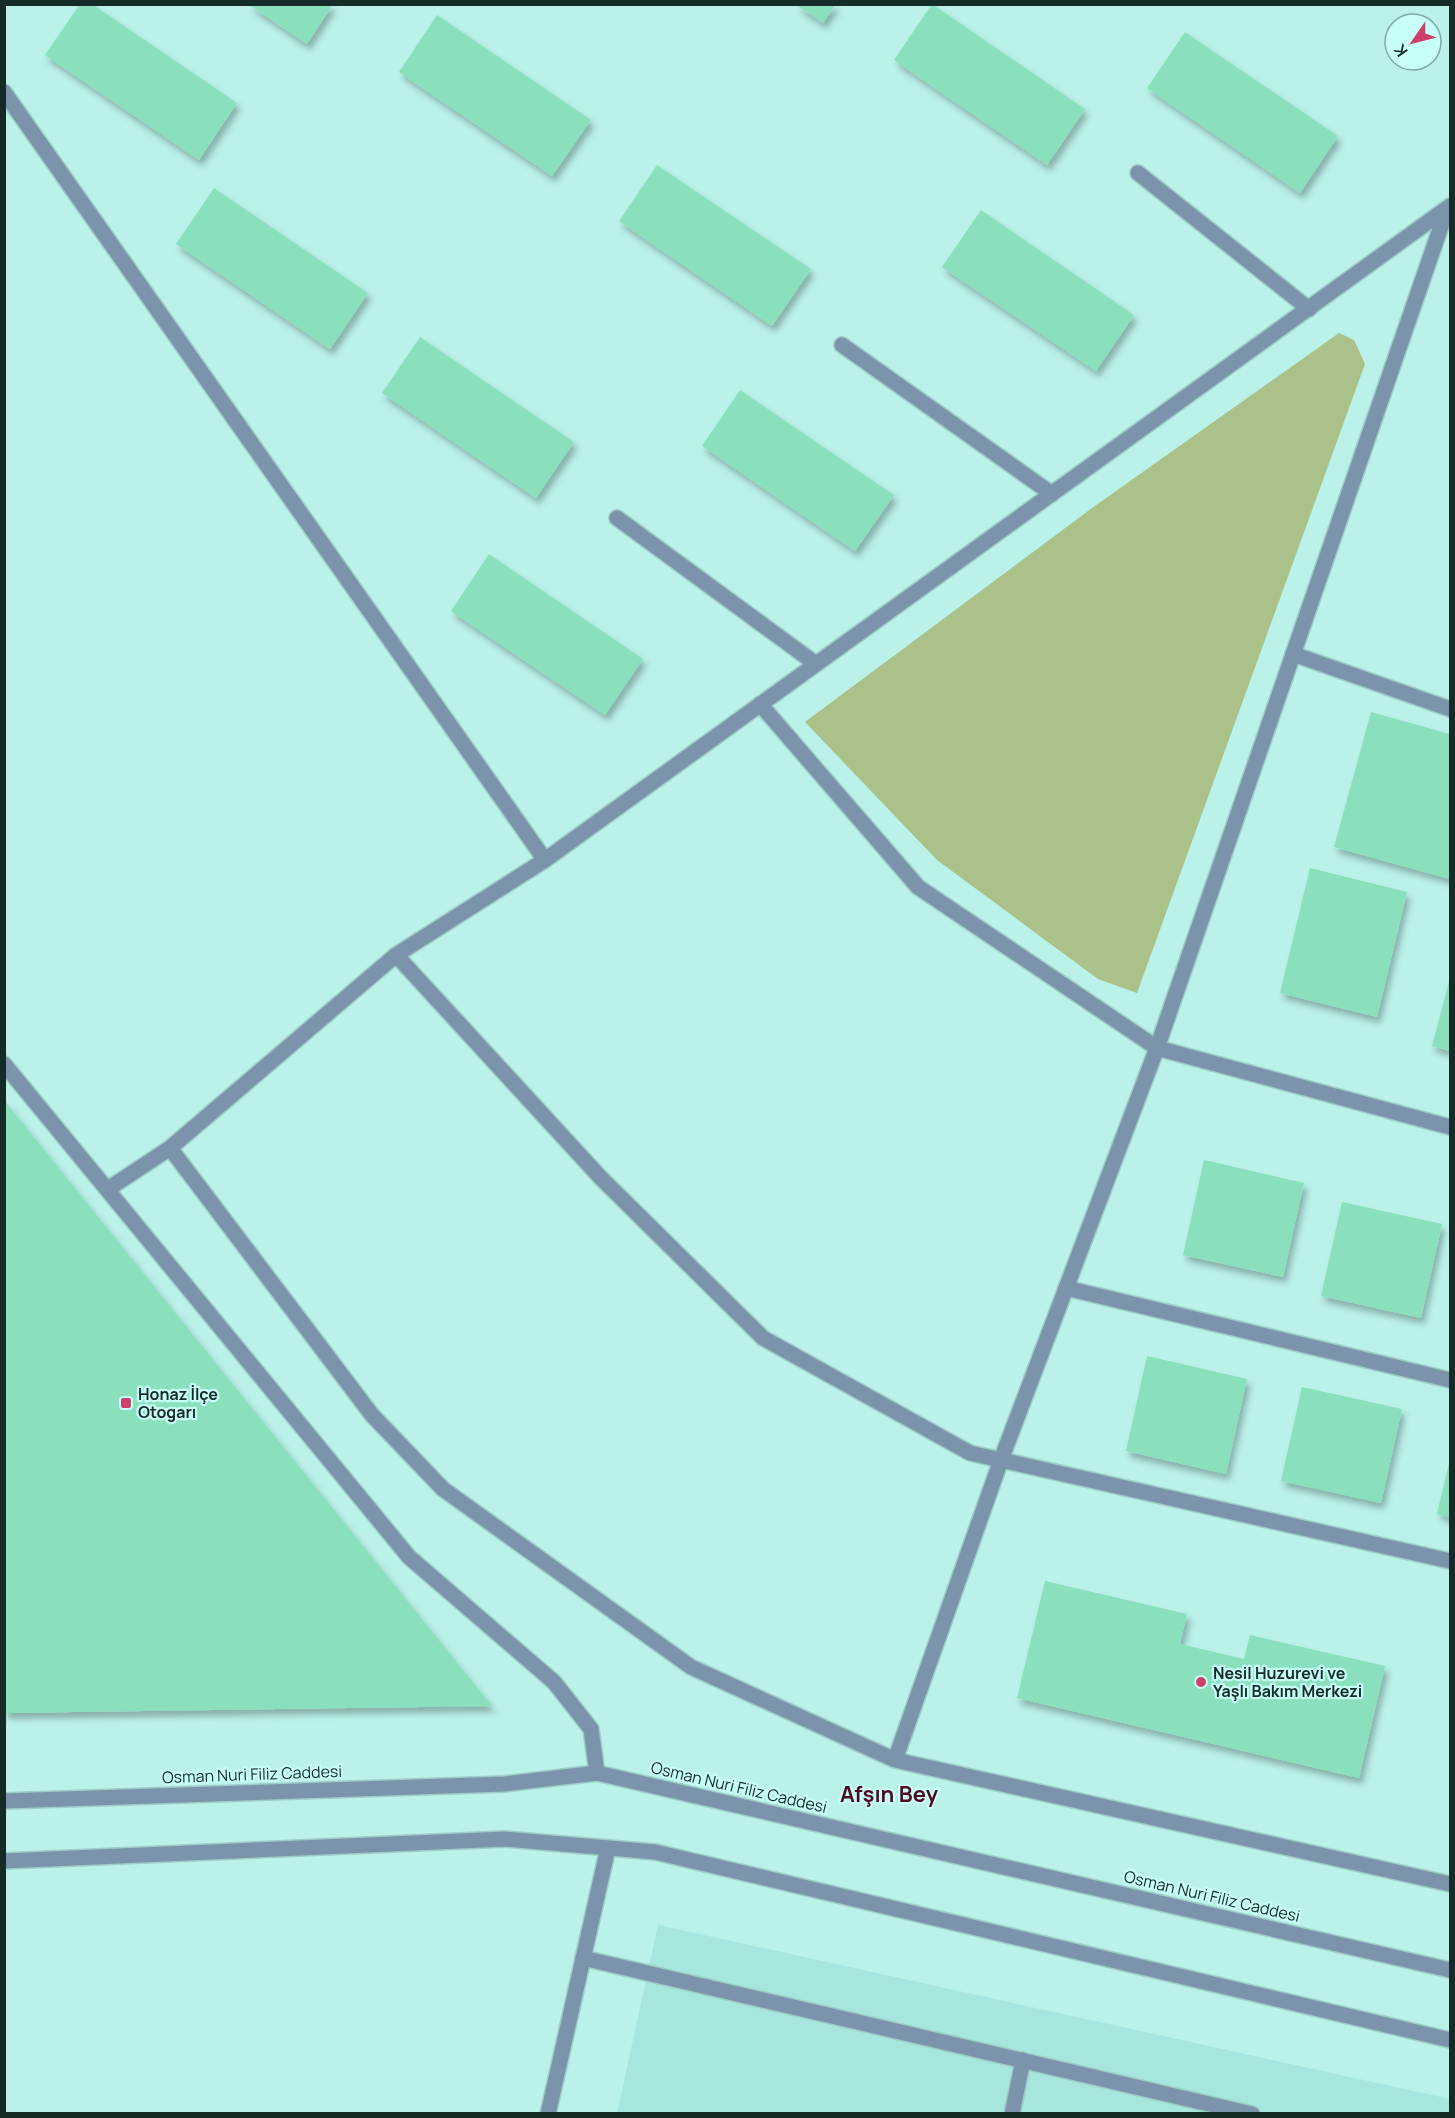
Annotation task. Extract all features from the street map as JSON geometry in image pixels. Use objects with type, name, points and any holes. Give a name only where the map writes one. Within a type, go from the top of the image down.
[{"type":"street","points":[[4,92],[545,860]]},
{"type":"street","points":[[1138,173],[1309,309]]},
{"type":"street","points":[[108,1189],[170,1148],[396,955],[545,860],[1449,207]]},
{"type":"street","points":[[895,1760],[1001,1460],[1157,1048],[1449,207]]},
{"type":"street","points":[[842,345],[1052,494]]},
{"type":"street","points":[[617,518],[816,664]]},
{"type":"street","points":[[1293,654],[1450,710]]},
{"type":"street","points":[[760,704],[918,887],[1157,1048],[1450,1127]]},
{"type":"street","points":[[396,955],[600,1178],[763,1338],[970,1453],[1450,1561]]},
{"type":"street","points":[[4,1064],[409,1557],[554,1683],[591,1730],[597,1773]]},
{"type":"street","points":[[170,1148],[372,1415],[443,1489],[691,1667],[895,1760],[1450,1884]]},
{"type":"street","points":[[1065,1288],[1450,1380]]},
{"type":"street","name":"Osman Nuri Filiz Caddesi","points":[[4,1801],[504,1784],[597,1773],[1450,1970]]},
{"type":"street","points":[[4,1861],[505,1839],[655,1852],[1450,2040]]},
{"type":"street","points":[[548,2114],[608,1848]]},
{"type":"street","points":[[583,1958],[1252,2114]]},
{"type":"street","points":[[1012,2114],[1023,2060]]},
{"type":"shaded area","points":[[658,1925],[1450,2099],[1450,2114],[617,2114]]},
{"type":"green space","points":[[1339,333],[1354,340],[1365,364],[1137,993],[1098,979],[937,860],[805,722],[1092,508]]},
{"type":"building","points":[[80,4],[92,4],[237,103],[199,160],[45,55]]},
{"type":"building","points":[[248,4],[333,4],[307,44]]},
{"type":"building","points":[[795,4],[836,4],[823,23]]},
{"type":"building","points":[[932,4],[1085,109],[1047,165],[894,60]]},
{"type":"building","points":[[437,15],[591,120],[552,176],[399,72]]},
{"type":"building","points":[[1185,32],[1338,136],[1300,193],[1147,88]]},
{"type":"building","points":[[657,165],[811,269],[772,326],[619,221]]},
{"type":"building","points":[[214,188],[368,293],[330,349],[176,244]]},
{"type":"building","points":[[981,210],[1134,315],[1096,371],[942,267]]},
{"type":"building","points":[[420,337],[574,442],[536,498],[382,393]]},
{"type":"building","points":[[740,390],[894,495],[855,551],[702,446]]},
{"type":"building","points":[[489,554],[643,659],[605,715],[451,611]]},
{"type":"building","points":[[1371,712],[1450,734],[1450,879],[1334,847]]},
{"type":"building","points":[[1310,868],[1407,892],[1377,1017],[1280,993]]},
{"type":"building","points":[[1450,978],[1450,1051],[1432,1046]]},
{"type":"building","name":"Honaz İlçe Otogarı","points":[[4,1100],[492,1706],[4,1713]]},
{"type":"building","points":[[1204,1160],[1304,1183],[1283,1277],[1183,1255]]},
{"type":"building","points":[[1342,1202],[1442,1224],[1421,1318],[1321,1296]]},
{"type":"building","points":[[1147,1356],[1247,1379],[1226,1474],[1126,1451]]},
{"type":"building","points":[[1302,1387],[1402,1409],[1381,1503],[1281,1481]]},
{"type":"building","points":[[1450,1459],[1450,1517],[1437,1514]]},
{"type":"building","name":"Nesil Huzurevi ve Yaşlı Bakım Merkezi","points":[[1045,1581],[1187,1614],[1180,1644],[1244,1659],[1250,1635],[1385,1666],[1359,1778],[1017,1698]]},
{"type":"place","name":"Honaz İlçe Otogarı","points":[[126,1403]]},
{"type":"place","name":"Nesil Huzurevi ve Yaşlı Bakım Merkezi","points":[[1201,1682]]},
{"type":"district","name":"Afşın Bey","points":[[889,1794]]}]
